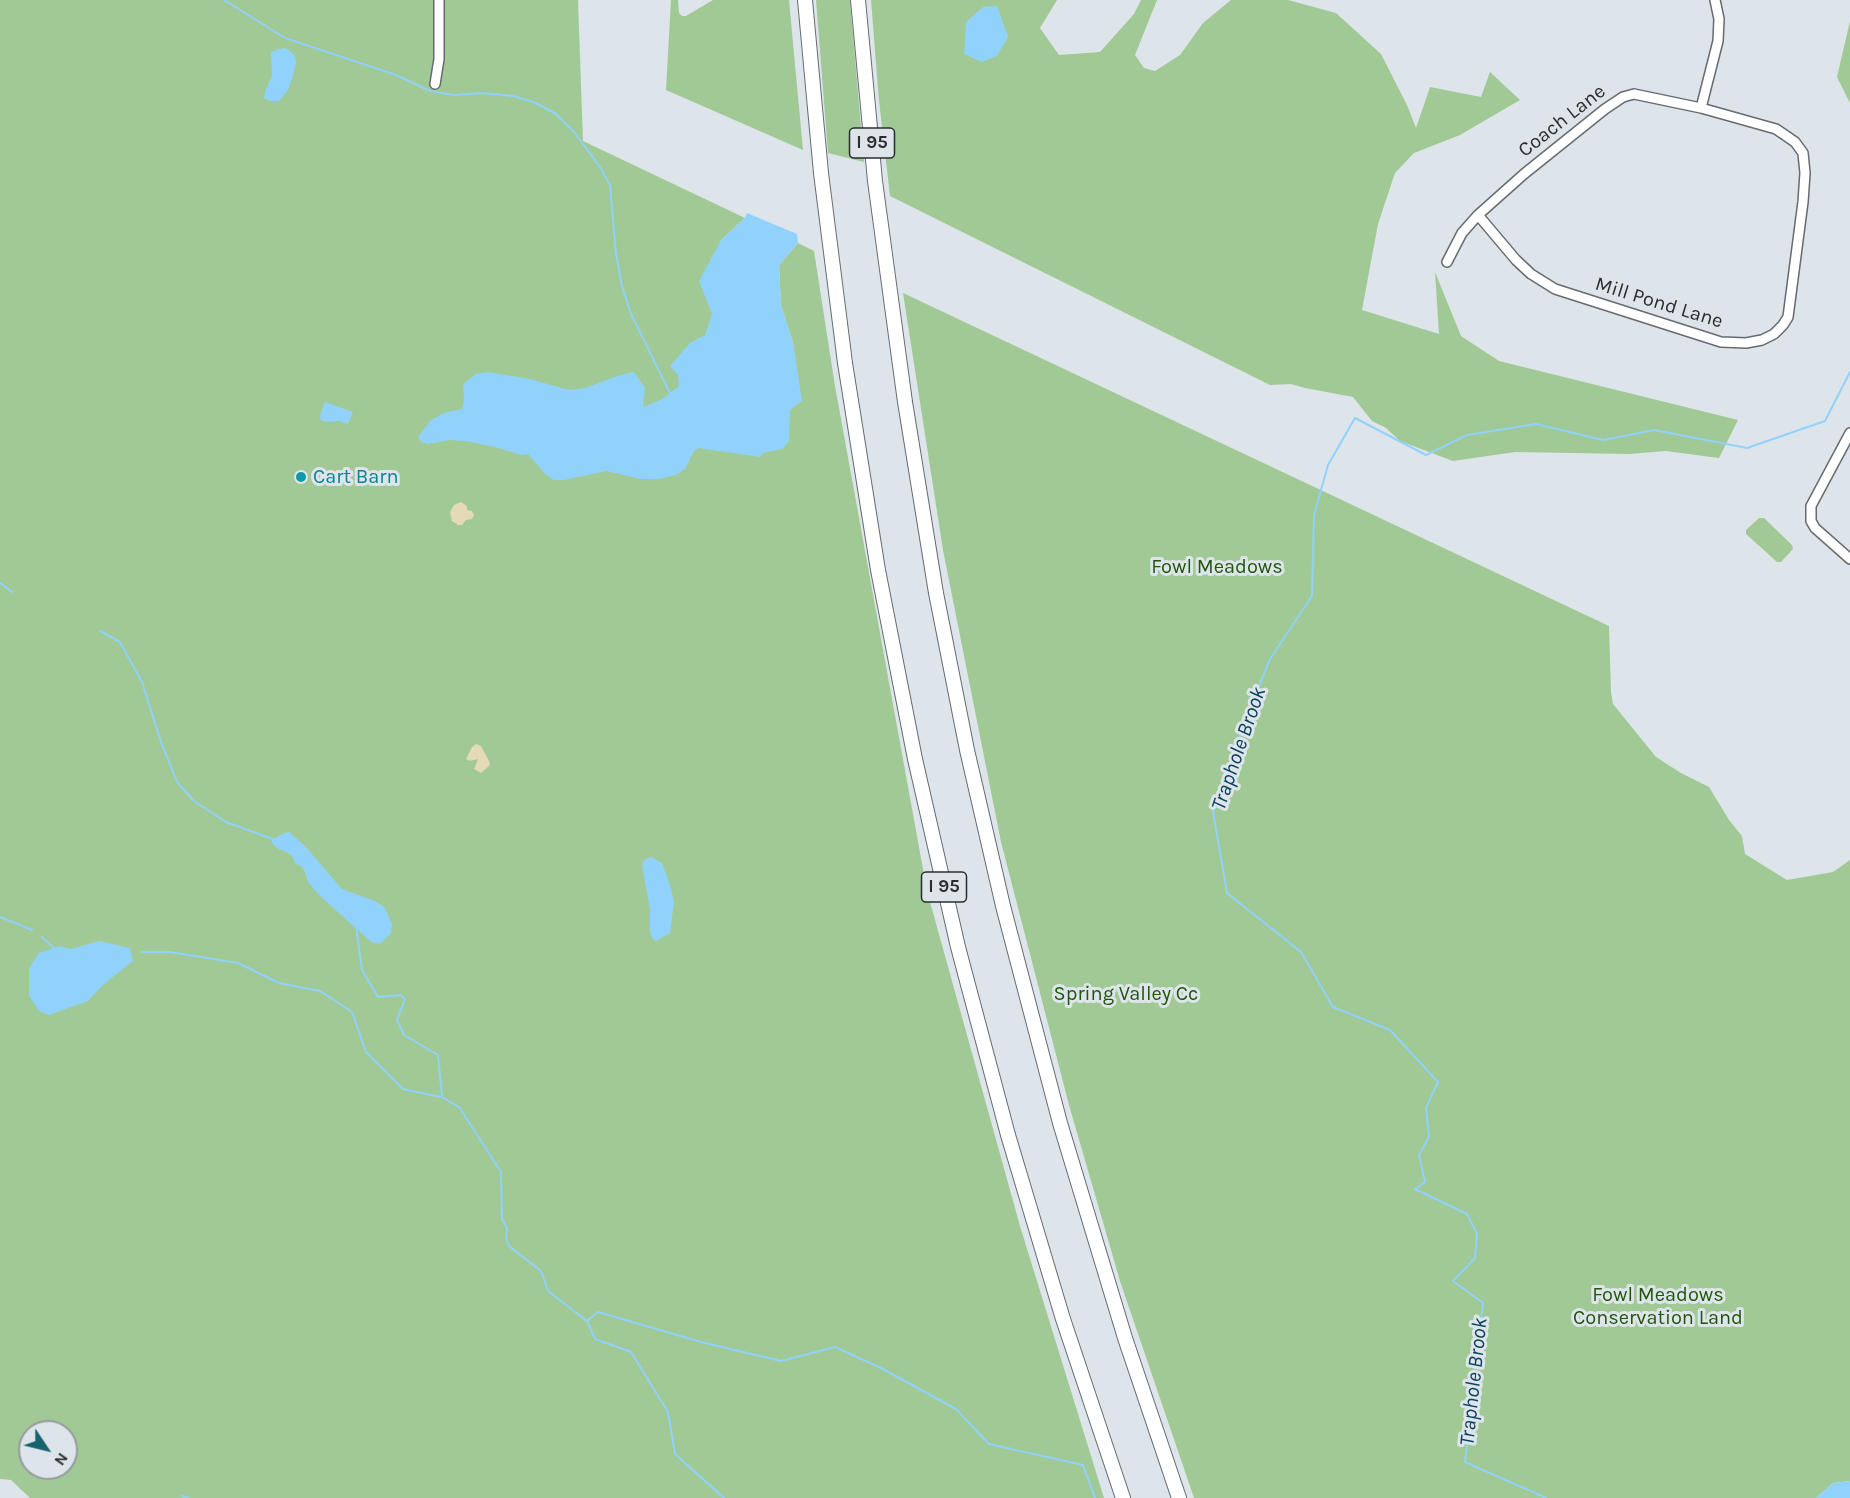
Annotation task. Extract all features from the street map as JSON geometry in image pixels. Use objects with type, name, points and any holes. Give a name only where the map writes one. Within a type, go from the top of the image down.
[{"type":"highway","name":"I 95","points":[[805,0],[825,204],[849,395],[876,559],[917,770],[958,948],[1005,1124],[1063,1319],[1123,1498]]},
{"type":"highway","name":"I 95","points":[[858,0],[879,212],[904,402],[936,593],[974,781],[1013,948],[1066,1144],[1125,1338],[1179,1498]]},
{"type":"street","points":[[435,84],[439,59],[439,0]]},
{"type":"street","points":[[1701,108],[1718,41],[1719,20],[1715,0]]},
{"type":"street","name":"Coach Lane","points":[[1447,262],[1462,232],[1478,215],[1533,166],[1623,97],[1634,94],[1701,108]]},
{"type":"street","name":"Mill Pond Lane","points":[[1478,215],[1516,260],[1531,274],[1555,289],[1722,342],[1746,343],[1762,340],[1783,325],[1788,317],[1803,202],[1805,172],[1803,153],[1795,142],[1776,129],[1701,108]]},
{"type":"street","points":[[1850,434],[1811,506],[1811,521],[1815,528],[1850,559]]},
{"type":"green space","points":[[0,0],[578,0],[583,141],[745,218],[721,240],[801,400],[793,343],[781,305],[779,265],[798,243],[814,251],[835,386],[927,891],[1020,1226],[1104,1498],[30,1498],[11,1480],[0,1479]]},
{"type":"green space","points":[[671,0],[678,0],[679,13],[686,16],[713,0],[789,0],[803,150],[666,90]]},
{"type":"green space","points":[[816,0],[850,0],[864,162],[828,153]]},
{"type":"green space","points":[[871,0],[1057,0],[1040,28],[1059,55],[1100,52],[1134,14],[1141,0],[1157,0],[1135,55],[1144,68],[1155,71],[1180,55],[1203,23],[1231,0],[1288,0],[1336,13],[1381,54],[1416,128],[1430,87],[1481,97],[1490,72],[1520,100],[1460,135],[1414,153],[1395,173],[1378,224],[1362,310],[1439,334],[1435,272],[1461,336],[1499,361],[1738,420],[1719,458],[1666,451],[1629,454],[1515,452],[1453,461],[1400,441],[1386,428],[1372,421],[1353,397],[1291,384],[1270,385],[890,196]]},
{"type":"green space","points":[[1850,21],[1850,103],[1837,77]]},
{"type":"green space","points":[[903,293],[1609,626],[1613,704],[1656,757],[1709,787],[1729,820],[1742,836],[1745,854],[1787,880],[1833,872],[1850,860],[1850,1481],[1833,1483],[1816,1498],[1194,1498],[1120,1281],[1069,1105],[1001,842],[943,550]]},
{"type":"green space","points":[[1759,518],[1764,518],[1792,545],[1793,549],[1781,562],[1777,562],[1746,534],[1746,530]]},
{"type":"sand","points":[[461,502],[474,515],[472,519],[458,525],[452,521],[450,512],[454,505]]},
{"type":"sand","points":[[476,744],[481,746],[490,763],[481,773],[474,769],[478,759],[470,761],[466,759]]},
{"type":"water","points":[[997,6],[1008,37],[997,56],[982,62],[964,54],[966,22],[983,7]]},
{"type":"water","points":[[283,48],[288,49],[295,56],[292,79],[288,90],[279,101],[269,101],[264,98],[272,76],[271,52]]},
{"type":"water","points":[[747,213],[797,234],[798,243],[779,265],[781,305],[793,343],[802,401],[790,410],[789,441],[782,449],[763,453],[760,457],[699,448],[694,451],[685,469],[678,474],[660,479],[641,479],[606,471],[554,480],[546,475],[528,454],[521,455],[465,441],[449,440],[428,444],[421,442],[418,437],[431,420],[444,413],[462,409],[463,384],[476,374],[488,372],[530,379],[569,390],[585,388],[634,372],[645,388],[643,407],[662,399],[679,386],[678,375],[670,366],[690,343],[705,335],[712,314],[699,281],[721,240],[745,218]]},
{"type":"water","points":[[325,402],[353,412],[348,424],[321,420],[320,416]]},
{"type":"water","points":[[289,832],[305,846],[342,889],[375,901],[385,908],[392,924],[391,933],[384,940],[379,944],[371,942],[319,895],[308,882],[301,866],[295,863],[292,855],[275,847],[271,841]]},
{"type":"water","points":[[651,857],[662,863],[674,902],[670,933],[656,941],[650,933],[650,909],[642,866],[644,860]]},
{"type":"water","points":[[99,941],[130,948],[133,961],[103,985],[88,1001],[49,1015],[39,1011],[29,996],[29,968],[39,953],[59,946],[71,949]]},
{"type":"water","points":[[1850,1481],[1850,1498],[1816,1498],[1833,1483]]},
{"type":"waterway","points":[[224,0],[285,38],[396,75],[430,91],[454,95],[483,93],[513,96],[534,102],[556,114],[575,133],[610,185],[616,254],[622,286],[631,314],[670,393]]},
{"type":"waterway","name":"Traphole Brook","points":[[1546,1498],[1465,1462],[1483,1303],[1453,1281],[1475,1258],[1477,1234],[1467,1214],[1415,1189],[1425,1182],[1419,1155],[1429,1137],[1426,1108],[1438,1082],[1390,1030],[1333,1007],[1301,952],[1227,893],[1213,812],[1270,659],[1312,596],[1314,515],[1328,465],[1355,418],[1426,455],[1467,435],[1536,424],[1603,440],[1654,430],[1747,448],[1825,421],[1850,372]]},
{"type":"waterway","points":[[0,583],[12,592]]},
{"type":"waterway","points":[[100,631],[120,642],[142,682],[161,742],[177,782],[194,801],[226,822],[275,840]]},
{"type":"waterway","points":[[0,917],[32,930]]},
{"type":"waterway","points":[[356,926],[362,970],[378,997],[400,995],[405,999],[397,1020],[404,1035],[438,1055],[442,1097],[459,1107],[501,1172],[502,1219],[507,1228],[506,1238],[509,1246],[541,1271],[548,1291],[587,1321],[595,1339],[631,1352],[668,1412],[675,1454],[724,1498]]},
{"type":"waterway","points":[[42,937],[55,949]]},
{"type":"waterway","points":[[142,952],[170,952],[238,963],[279,983],[320,991],[352,1012],[366,1052],[403,1089],[441,1097]]},
{"type":"waterway","points":[[587,1321],[598,1312],[701,1342],[781,1361],[835,1347],[881,1368],[956,1409],[989,1444],[1083,1465],[1095,1498]]},
{"type":"waterway","points":[[182,1496],[189,1498]]},
{"type":"place","name":"Cart Barn","points":[[301,477]]},
{"type":"park label","name":"Fowl Meadows","points":[[1217,567]]},
{"type":"park label","name":"Spring Valley Cc","points":[[1126,994]]},
{"type":"park label","name":"Fowl Meadows Conservation Land","points":[[1658,1306]]}]
